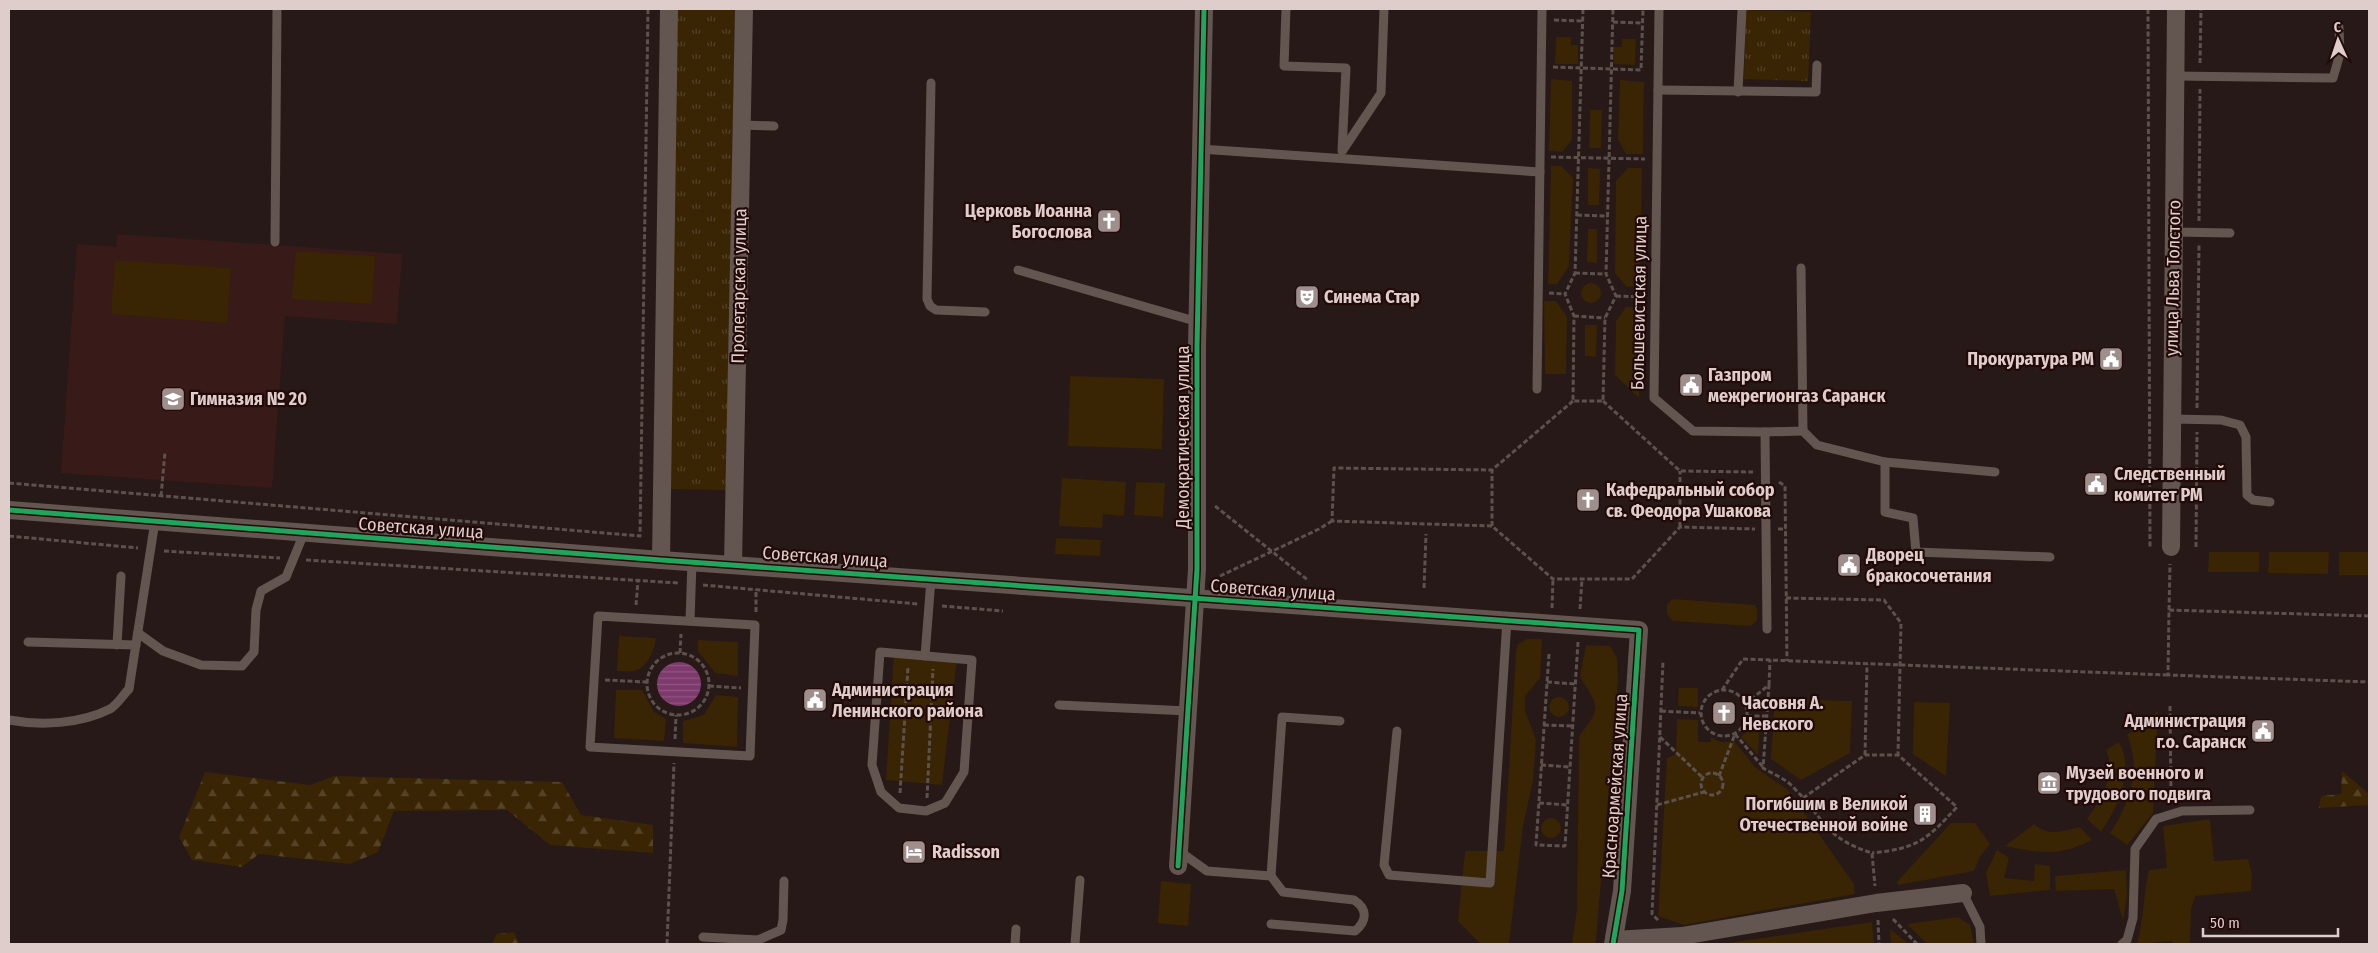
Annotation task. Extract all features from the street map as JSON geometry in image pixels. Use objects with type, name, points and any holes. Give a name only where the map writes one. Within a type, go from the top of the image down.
[{"type":"street","points":[[660,560],[669,9]]},
{"type":"street","name":"Пролетарская улица","points":[[734,564],[744,9]]},
{"type":"street","name":"Демократическая улица","points":[[1179,858],[1196,599],[1200,149],[1204,9]]},
{"type":"street","name":"улица Льва Толстого","points":[[2171,547],[2176,9]]},
{"type":"street","name":"Советская улица","points":[[9,510],[660,560],[1639,630]]},
{"type":"street","name":"Красноармейская улица","points":[[1614,942],[1622,891],[1639,630]]},
{"type":"street","points":[[1614,942],[1682,936],[1876,903],[1963,893]]},
{"type":"lane","points":[[275,242],[277,9]]},
{"type":"lane","points":[[1286,9],[1284,66],[1346,68],[1342,151]]},
{"type":"lane","points":[[1322,158],[1342,151],[1381,93],[1384,9]]},
{"type":"lane","points":[[1538,389],[1542,9]]},
{"type":"lane","name":"Большевистская улица","points":[[1659,9],[1654,398],[1693,431],[1765,432]]},
{"type":"lane","points":[[1738,92],[1742,9]]},
{"type":"lane","points":[[2176,76],[2332,78],[2340,54],[2339,27]]},
{"type":"lane","points":[[1658,90],[1816,92],[1817,64]]},
{"type":"lane","points":[[930,83],[927,299],[930,306],[936,310],[985,312]]},
{"type":"lane","points":[[742,125],[774,126]]},
{"type":"lane","points":[[1200,149],[1540,172]]},
{"type":"lane","points":[[2174,232],[2230,233]]},
{"type":"lane","points":[[1801,268],[1803,431],[1817,445],[1884,462],[1995,472]]},
{"type":"lane","points":[[1018,270],[1198,322]]},
{"type":"lane","points":[[2172,419],[2236,422],[2243,429],[2246,437],[2247,495],[2253,500],[2270,502]]},
{"type":"lane","points":[[1767,629],[1765,432],[1803,431]]},
{"type":"lane","points":[[1884,462],[1885,512],[1913,518],[1916,552],[2050,557]]},
{"type":"lane","points":[[9,720],[25,723],[75,720],[112,708],[129,689],[155,521]]},
{"type":"lane","points":[[138,633],[163,652],[201,664],[242,666],[254,652],[256,610],[261,591],[286,577],[304,533]]},
{"type":"lane","points":[[686,621],[692,584],[692,562]]},
{"type":"lane","points":[[117,644],[121,576]]},
{"type":"lane","points":[[929,656],[931,579]]},
{"type":"lane","points":[[598,616],[635,618],[755,625],[750,756],[590,746],[598,616]]},
{"type":"lane","points":[[1397,731],[1384,865],[1390,875],[1490,882],[1507,620]]},
{"type":"lane","points":[[28,642],[136,645]]},
{"type":"lane","points":[[880,652],[929,656],[972,660],[964,772],[946,803],[926,811],[899,808],[882,792],[872,766],[880,652]]},
{"type":"lane","points":[[1059,704],[1188,711]]},
{"type":"lane","points":[[1270,924],[1356,931],[1364,924],[1365,915],[1362,906],[1354,900],[1283,892],[1272,876],[1282,717],[1340,721]]},
{"type":"lane","points":[[2122,944],[2127,940],[2133,918],[2135,849],[2156,819],[2182,811],[2250,810]]},
{"type":"lane","points":[[1179,858],[1208,870],[1272,876]]},
{"type":"lane","points":[[1075,944],[1080,880]]},
{"type":"lane","points":[[703,937],[758,942],[781,930],[784,881]]},
{"type":"lane","points":[[1963,893],[1980,927],[1981,944]]},
{"type":"lane","points":[[1015,944],[1016,929]]},
{"type":"path","points":[[9,483],[640,536],[648,9]]},
{"type":"path","points":[[1573,400],[1574,316],[1565,294],[1575,273],[1583,9]]},
{"type":"path","points":[[1614,9],[1606,274],[1616,296]]},
{"type":"path","points":[[1553,58],[1552,67],[1641,70],[1643,9]]},
{"type":"path","points":[[2148,9],[2150,548]]},
{"type":"path","points":[[2196,547],[2201,9]]},
{"type":"path","points":[[1554,14],[1554,29]]},
{"type":"path","points":[[1554,20],[1582,21]]},
{"type":"path","points":[[1613,22],[1642,23]]},
{"type":"path","points":[[1540,156],[1657,160]]},
{"type":"path","points":[[1577,215],[1608,216]]},
{"type":"path","points":[[1575,273],[1606,274]]},
{"type":"path","points":[[1616,296],[1655,298]]},
{"type":"path","points":[[1603,401],[1605,318],[1616,296]]},
{"type":"path","points":[[1574,316],[1605,318]]},
{"type":"path","points":[[1332,521],[1334,468],[1492,470],[1573,400],[1603,401],[1680,471],[1765,472],[1785,486],[1787,661]]},
{"type":"path","points":[[161,496],[165,452]]},
{"type":"path","points":[[1492,470],[1492,526]]},
{"type":"path","points":[[1220,576],[1319,530],[1332,521],[1492,526],[1553,579],[1632,579],[1680,527],[1680,471]]},
{"type":"path","points":[[1214,506],[1309,582]]},
{"type":"path","points":[[1680,527],[1786,529]]},
{"type":"path","points":[[1424,588],[1426,534]]},
{"type":"path","points":[[9,536],[151,550],[286,558]]},
{"type":"path","points":[[2168,675],[2171,547]]},
{"type":"path","points":[[305,560],[638,580],[1003,611]]},
{"type":"path","points":[[1552,608],[1553,579]]},
{"type":"path","points":[[1549,654],[1536,844],[1565,846],[1582,579]]},
{"type":"path","points":[[635,618],[638,580]]},
{"type":"path","points":[[755,625],[756,589]]},
{"type":"path","points":[[1786,598],[1884,600],[1901,623],[1898,755]]},
{"type":"path","points":[[2169,610],[2369,616]]},
{"type":"path","points":[[680,653],[686,621]]},
{"type":"path","points":[[680,653],[692,656],[702,663],[708,674],[709,686],[706,698],[699,707],[688,713],[676,715],[664,712],[655,704],[649,694],[647,682],[650,670],[658,660],[667,655],[680,653]]},
{"type":"path","points":[[899,808],[908,654]]},
{"type":"path","points":[[926,811],[929,656]]},
{"type":"path","points":[[1722,690],[1743,659],[2369,682]]},
{"type":"path","points":[[1763,768],[1770,660]]},
{"type":"path","points":[[1662,925],[1652,914],[1663,661]]},
{"type":"path","points":[[1865,755],[1867,664]]},
{"type":"path","points":[[595,680],[647,682]]},
{"type":"path","points":[[1547,682],[1575,684]]},
{"type":"path","points":[[1746,704],[1769,685]]},
{"type":"path","points":[[709,686],[753,688]]},
{"type":"path","points":[[1722,690],[1736,693],[1746,704],[1747,716],[1741,730],[1734,734],[1719,736],[1705,728],[1700,713],[1704,700],[1709,694],[1722,690]]},
{"type":"path","points":[[2170,706],[2172,814]]},
{"type":"path","points":[[1661,711],[1700,713]]},
{"type":"path","points":[[1747,716],[1767,716]]},
{"type":"path","points":[[1544,725],[1573,726]]},
{"type":"path","points":[[1734,734],[1763,768],[1792,785],[1832,834],[1850,847],[1872,853],[1902,850],[1929,837],[1957,806],[1898,755],[1865,755],[1803,798]]},
{"type":"path","points":[[1719,776],[1734,734]]},
{"type":"path","points":[[1660,738],[1703,778]]},
{"type":"path","points":[[667,944],[674,760]]},
{"type":"path","points":[[1541,765],[1570,767]]},
{"type":"path","points":[[1708,773],[1719,776],[1723,781],[1721,792],[1710,796],[1704,792],[1700,785],[1703,778],[1708,773]]},
{"type":"path","points":[[1657,805],[1704,792]]},
{"type":"path","points":[[1539,803],[1568,805]]},
{"type":"path","points":[[1872,853],[1879,944]]},
{"type":"path","points":[[1876,903],[1917,944]]},
{"type":"shaded area","name":"Гимназия № 20","points":[[117,234],[402,254],[397,324],[285,316],[272,488],[61,473],[77,244],[116,247]]},
{"type":"shaded area","points":[[679,662],[691,666],[697,672],[701,684],[697,696],[691,702],[679,706],[667,702],[661,696],[657,684],[661,672],[667,666]]},
{"type":"green space","points":[[677,9],[735,9],[726,490],[669,489]]},
{"type":"green space","points":[[1746,10],[1811,12],[1808,81],[1744,79]]},
{"type":"green space","points":[[1556,37],[1571,37],[1571,45],[1578,45],[1578,64],[1555,64]]},
{"type":"green space","points":[[1622,39],[1636,39],[1635,65],[1614,64],[1614,47],[1622,47]]},
{"type":"green space","points":[[1551,79],[1572,81],[1572,140],[1562,152],[1549,151]]},
{"type":"green space","points":[[1620,80],[1644,82],[1643,154],[1626,154],[1618,139]]},
{"type":"green space","points":[[1590,110],[1602,110],[1601,148],[1589,148]]},
{"type":"green space","points":[[1551,166],[1561,166],[1573,178],[1569,266],[1557,284],[1548,284]]},
{"type":"green space","points":[[1588,168],[1600,169],[1599,205],[1588,205]]},
{"type":"green space","points":[[1628,168],[1642,168],[1640,286],[1627,287],[1615,273],[1616,181]]},
{"type":"green space","points":[[1588,229],[1597,229],[1597,263],[1587,262]]},
{"type":"green space","points":[[296,251],[375,256],[372,304],[292,299]]},
{"type":"green space","points":[[115,260],[231,268],[227,323],[111,314]]},
{"type":"green space","points":[[1591,283],[1598,286],[1601,293],[1598,300],[1591,303],[1584,300],[1581,293],[1584,286]]},
{"type":"green space","points":[[1544,301],[1556,301],[1567,317],[1566,374],[1545,374]]},
{"type":"green space","points":[[1626,307],[1641,307],[1639,398],[1615,375],[1616,321]]},
{"type":"green space","points":[[1585,325],[1597,325],[1596,357],[1585,356]]},
{"type":"green space","points":[[1070,376],[1164,379],[1162,449],[1068,446]]},
{"type":"green space","points":[[1062,478],[1126,482],[1124,516],[1103,514],[1102,528],[1059,526]]},
{"type":"green space","points":[[1136,482],[1165,483],[1163,517],[1134,515]]},
{"type":"green space","points":[[1056,538],[1101,540],[1100,556],[1055,554]]},
{"type":"green space","points":[[2209,552],[2259,552],[2259,572],[2208,572]]},
{"type":"green space","points":[[2269,552],[2329,552],[2328,574],[2268,573]]},
{"type":"green space","points":[[2339,552],[2369,552],[2369,575],[2339,575]]},
{"type":"green space","points":[[1673,599],[1755,605],[1757,620],[1751,626],[1673,621],[1667,614],[1667,604]]},
{"type":"green space","points":[[619,636],[656,638],[650,658],[639,669],[617,671]]},
{"type":"green space","points":[[1527,639],[1542,639],[1540,678],[1525,696],[1525,711],[1536,739],[1533,781],[1523,826],[1509,944],[1481,944],[1458,921],[1465,851],[1504,851],[1516,651],[1518,644]]},
{"type":"green space","points":[[698,640],[738,642],[738,676],[715,673],[698,651]]},
{"type":"green space","points":[[1586,645],[1610,646],[1617,658],[1618,680],[1596,940],[1595,944],[1572,944],[1577,909],[1579,736],[1592,719],[1595,707],[1591,695],[1580,677]]},
{"type":"green space","points":[[894,653],[957,659],[942,785],[886,780]]},
{"type":"green space","points":[[1679,688],[1698,688],[1698,707],[1678,706]]},
{"type":"green space","points":[[616,690],[642,690],[654,712],[666,719],[664,741],[614,738]]},
{"type":"green space","points":[[716,695],[738,697],[737,747],[683,743],[683,721],[704,715]]},
{"type":"green space","points":[[1559,697],[1566,700],[1569,707],[1566,714],[1559,717],[1552,714],[1549,707],[1552,700]]},
{"type":"green space","points":[[1775,699],[1852,701],[1850,753],[1801,780],[1771,759]]},
{"type":"green space","points":[[1914,702],[1950,703],[1946,776],[1913,754]]},
{"type":"green space","points":[[2158,711],[2153,813],[2127,845],[2110,833],[2123,811],[2131,786],[2133,760],[2127,735]]},
{"type":"green space","points":[[1752,718],[1760,719],[1758,755],[1741,737],[1750,728]]},
{"type":"green space","points":[[1677,719],[1698,720],[1698,742],[1711,742],[1711,737],[1720,742],[1735,742],[1755,767],[1788,790],[1854,884],[1855,894],[1684,925],[1658,916],[1667,758],[1676,754]]},
{"type":"green space","points":[[2119,742],[2124,753],[2125,776],[2118,800],[2101,832],[2087,819],[2102,795],[2109,778],[2109,759],[2106,750]]},
{"type":"green space","points":[[2342,771],[2369,794],[2369,817],[2368,805],[2319,808],[2321,796],[2341,794]]},
{"type":"green space","points":[[205,772],[310,785],[334,776],[562,782],[581,815],[653,825],[653,853],[550,845],[507,810],[394,811],[378,852],[350,864],[259,854],[242,867],[192,860],[179,837]]},
{"type":"green space","points":[[1551,818],[1558,821],[1561,828],[1558,835],[1551,838],[1544,835],[1541,828],[1544,821]]},
{"type":"green space","points":[[2210,819],[2214,861],[2248,859],[2252,874],[2251,891],[2195,896],[2191,910],[2190,944],[2173,944],[2172,941],[2137,944],[2149,870],[2167,868],[2163,826]]},
{"type":"green space","points":[[1951,823],[1975,823],[1990,844],[1981,855],[1974,871],[1898,885],[1897,882]]},
{"type":"green space","points":[[2034,824],[2050,832],[2080,827],[2092,840],[2069,849],[2049,852],[2005,846]]},
{"type":"green space","points":[[1997,850],[2009,858],[2004,878],[2034,881],[2035,864],[2050,866],[2050,890],[1990,896],[1986,873]]},
{"type":"green space","points":[[2126,870],[2127,896],[2123,920],[2114,889],[2056,891],[2055,876]]},
{"type":"green space","points":[[1161,881],[1191,884],[1188,926],[1158,923]]},
{"type":"green space","points":[[1958,917],[1970,925],[1974,944],[1927,944],[1907,924]]},
{"type":"green space","points":[[1872,922],[1874,944],[1721,944]]},
{"type":"green space","points":[[1890,929],[1909,944],[1891,944]]},
{"type":"green space","points":[[514,932],[519,944],[492,944],[497,934]]},
{"type":"cycle path","points":[[1178,866],[1197,569],[1197,347],[1204,9]]},
{"type":"cycle path","points":[[9,510],[661,560],[1639,630],[1622,891],[1613,944]]},
{"type":"place","name":"Церковь Иоанна Богослова","points":[[1109,221]]},
{"type":"place","name":"Синема Стар","points":[[1307,297]]},
{"type":"place","name":"Прокуратура РМ","points":[[2111,359]]},
{"type":"place","name":"Газпром межрегионгаз Саранск","points":[[1691,385]]},
{"type":"place","name":"Гимназия № 20","points":[[173,399]]},
{"type":"place","name":"Следственный комитет РМ","points":[[2096,484]]},
{"type":"place","name":"Кафедральный собор св. Феодора Ушакова","points":[[1588,500]]},
{"type":"place","name":"Дворец бракосочетания","points":[[1849,565]]},
{"type":"place","name":"Администрация Ленинского района","points":[[815,700]]},
{"type":"place","name":"Часовня А. Невского","points":[[1724,713]]},
{"type":"place","name":"Администрация г.о. Саранск","points":[[2263,731]]},
{"type":"place","name":"Музей военного и трудового подвига","points":[[2049,783]]},
{"type":"place","name":"Погибшим в Великой Отечественной войне","points":[[1925,814]]},
{"type":"place","name":"Radisson","points":[[914,852]]}]
